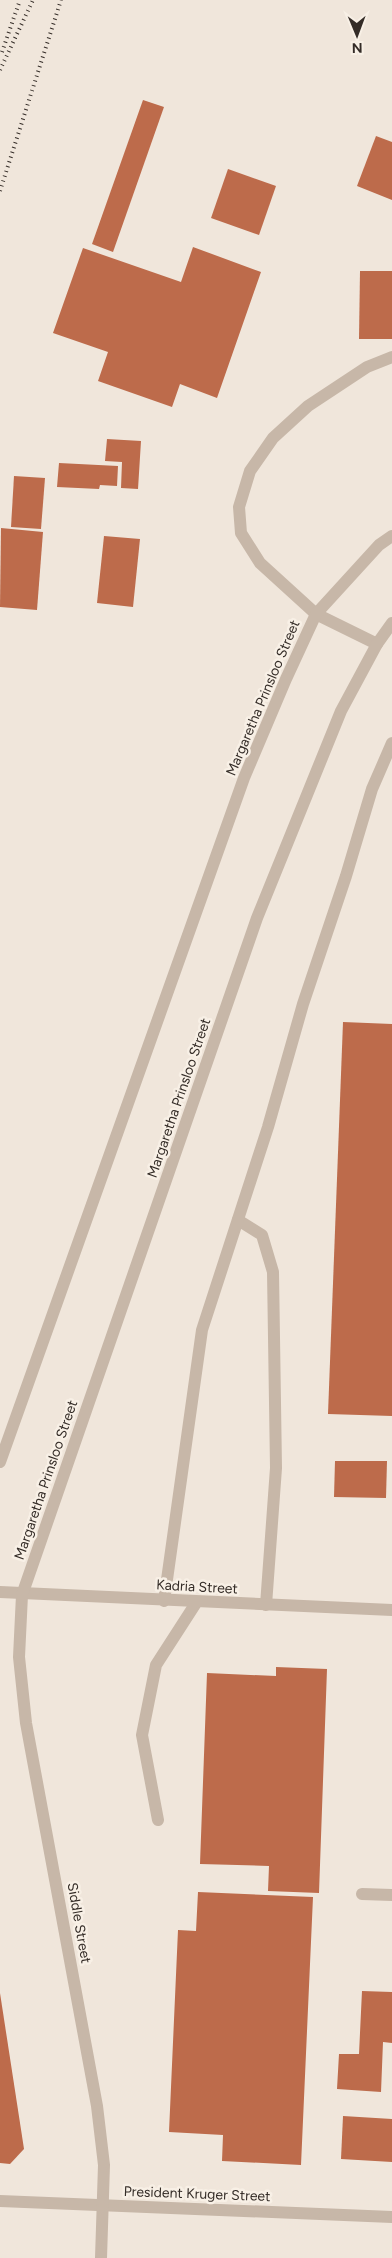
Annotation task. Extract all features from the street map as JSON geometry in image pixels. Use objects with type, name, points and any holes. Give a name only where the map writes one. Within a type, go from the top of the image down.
[{"type":"street","points":[[377,644],[316,614],[260,563],[241,534],[238,507],[250,471],[273,438],[308,406],[367,367],[392,358]]},
{"type":"street","name":"Margaretha Prinsloo Street","points":[[0,1462],[244,778],[316,614],[379,545],[392,536]]},
{"type":"street","name":"Margaretha Prinsloo Street","points":[[22,1595],[257,918],[341,711],[377,644],[392,623]]},
{"type":"street","points":[[164,1601],[202,1330],[268,1127],[303,1004],[346,876],[372,789],[392,743]]},
{"type":"street","points":[[238,1220],[262,1236],[273,1272],[276,1468],[266,1606]]},
{"type":"street","name":"Kadria Street","points":[[0,1592],[22,1595],[392,1610]]},
{"type":"street","name":"Siddle Street","points":[[22,1595],[19,1657],[26,1723],[97,2106],[104,2165],[101,2258]]},
{"type":"street","points":[[158,1820],[142,1735],[156,1665],[196,1602]]},
{"type":"street","points":[[362,1894],[392,1895]]},
{"type":"street","name":"President Kruger Street","points":[[0,2201],[392,2217]]},
{"type":"building","points":[[143,100],[164,107],[113,252],[92,244]]},
{"type":"building","points":[[376,136],[392,142],[392,200],[357,186]]},
{"type":"building","points":[[228,169],[276,186],[259,235],[211,218]]},
{"type":"building","points":[[193,247],[261,272],[217,398],[180,384],[172,407],[98,381],[108,352],[53,333],[83,248],[181,282]]},
{"type":"building","points":[[360,271],[392,271],[392,339],[359,339]]},
{"type":"building","points":[[107,439],[141,441],[138,489],[121,488],[122,462],[105,461]]},
{"type":"building","points":[[59,463],[118,466],[117,486],[100,485],[99,489],[57,487]]},
{"type":"building","points":[[14,476],[45,478],[41,529],[11,527]]},
{"type":"building","points":[[1,528],[43,532],[37,610],[0,607]]},
{"type":"building","points":[[104,536],[140,539],[133,607],[97,603]]},
{"type":"building","points":[[343,1022],[392,1024],[392,1416],[328,1414]]},
{"type":"building","points":[[335,1461],[387,1461],[386,1498],[334,1497]]},
{"type":"building","points":[[276,1667],[327,1669],[319,1893],[268,1891],[269,1866],[200,1864],[207,1673],[276,1676]]},
{"type":"building","points":[[198,1892],[313,1897],[301,2165],[222,2161],[223,2135],[169,2132],[178,1930],[196,1931]]},
{"type":"building","points":[[362,1991],[392,1992],[392,2043],[383,2042],[381,2092],[337,2089],[339,2054],[359,2054]]},
{"type":"building","points":[[0,1993],[24,2149],[10,2164],[0,2163]]},
{"type":"building","points":[[343,2116],[392,2119],[392,2162],[341,2159]]},
{"type":"railway","points":[[2,52],[20,0]]},
{"type":"railway","points":[[0,70],[33,0]]},
{"type":"railway","points":[[0,191],[61,0]]}]
